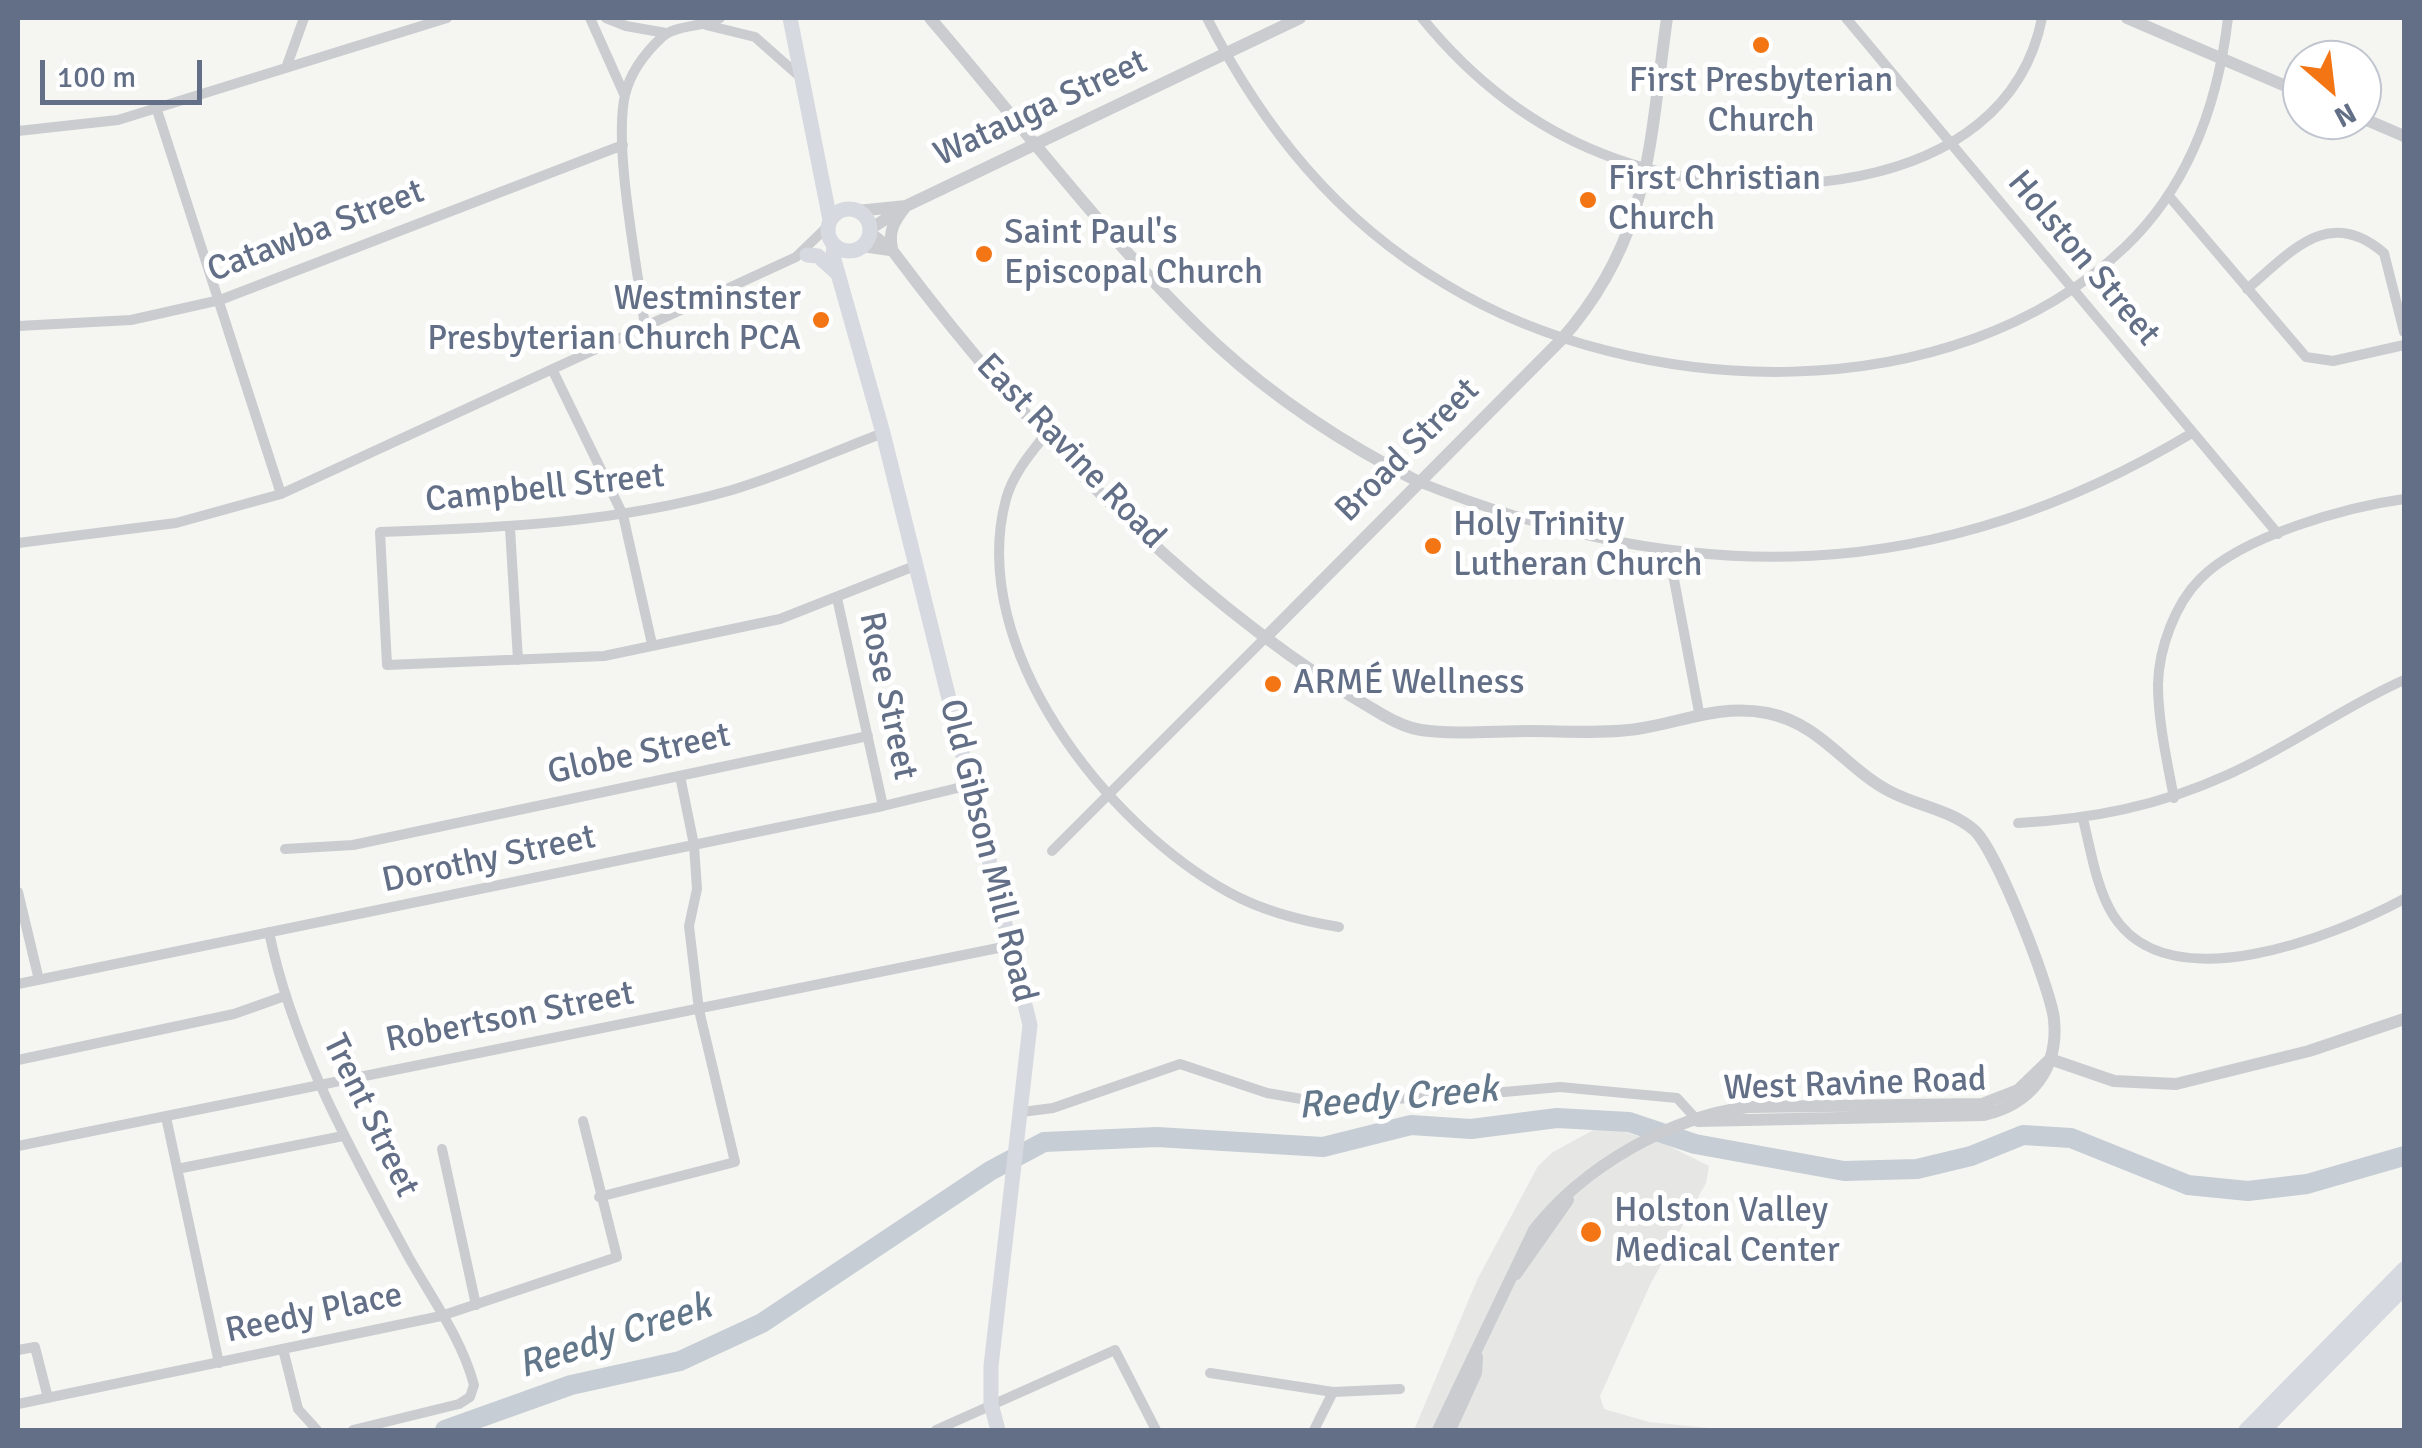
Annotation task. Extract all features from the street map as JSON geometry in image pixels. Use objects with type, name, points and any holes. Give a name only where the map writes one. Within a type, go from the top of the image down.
[{"type":"main road","points":[[790,18],[829,223],[854,210]]},
{"type":"main road","points":[[823,181],[854,210],[863,240],[834,245]]},
{"type":"main road","name":"Old Gibson Mill Road","points":[[829,223],[832,256],[843,282],[917,565],[1030,1025],[991,1366],[991,1404],[998,1430]]},
{"type":"main road","name":"Old Gibson Mill Road","points":[[843,282],[863,240]]},
{"type":"main road","points":[[801,256],[818,256],[843,282]]},
{"type":"main road","points":[[2246,1430],[2404,1270]]},
{"type":"main road","points":[[2264,1430],[2404,1288]]},
{"type":"street","points":[[286,68],[304,18]]},
{"type":"street","points":[[18,132],[73,128],[156,110],[448,18]]},
{"type":"street","points":[[590,18],[625,95]]},
{"type":"street","points":[[606,18],[626,26],[666,32],[706,25],[720,18]]},
{"type":"street","points":[[930,18],[1155,280],[1219,347],[1304,416],[1419,482],[1547,528],[1669,553],[1816,556],[1962,534],[2077,494],[2192,433]]},
{"type":"street","points":[[1206,18],[1287,149],[1361,225],[1447,286],[1562,340],[1677,368],[1744,373],[1871,363],[1959,340],[2073,290],[2127,246],[2168,195],[2203,130],[2223,59],[2228,18]]},
{"type":"street","name":"Watauga Street","points":[[854,210],[906,206],[1300,18]]},
{"type":"street","points":[[1422,18],[1460,61],[1516,107],[1578,143],[1645,169],[1721,183],[1790,184],[1880,169],[1951,142],[1985,121],[2013,90],[2033,53],[2042,18]]},
{"type":"street","name":"Broad Street","points":[[1052,851],[1562,340],[1618,260],[1630,235],[1645,169],[1668,18]]},
{"type":"street","name":"Holston Street","points":[[1846,18],[2278,534]]},
{"type":"street","points":[[2127,18],[2282,84]]},
{"type":"street","points":[[706,25],[755,37],[798,76]]},
{"type":"street","points":[[645,327],[623,145],[625,95],[638,64],[666,32]]},
{"type":"street","points":[[156,110],[281,494]]},
{"type":"street","name":"Catawba Street","points":[[18,326],[131,320],[220,300],[623,145]]},
{"type":"street","points":[[2168,195],[2298,350],[2318,362],[2404,345]]},
{"type":"street","points":[[863,240],[906,206]]},
{"type":"street","points":[[892,250],[889,236],[906,206]]},
{"type":"street","points":[[801,256],[829,223]]},
{"type":"street","points":[[2247,289],[2315,234],[2337,232],[2355,236],[2384,253],[2404,332]]},
{"type":"street","points":[[863,240],[892,250]]},
{"type":"street","points":[[18,543],[176,523],[281,494],[801,256],[834,245]]},
{"type":"street","name":"East Ravine Road","points":[[892,250],[1046,434],[1147,536],[1267,636]]},
{"type":"street","points":[[553,371],[623,515],[652,644]]},
{"type":"street","name":"Campbell Street","points":[[518,660],[388,665],[380,532],[510,528],[623,515],[733,490],[883,433]]},
{"type":"street","points":[[1046,434],[1022,464],[1006,499],[1001,537],[1010,617],[1021,659],[1047,713],[1081,763],[1110,794],[1197,873],[1272,911],[1338,927]]},
{"type":"street","points":[[2174,798],[2158,683],[2169,630],[2199,580],[2240,551],[2278,534],[2404,498]]},
{"type":"street","points":[[510,528],[518,660],[604,656],[780,619],[917,565]]},
{"type":"street","points":[[1669,553],[1699,712]]},
{"type":"street","name":"Rose Street","points":[[837,598],[883,806]]},
{"type":"street","points":[[1267,636],[1370,707],[1420,730],[1632,730],[1699,712],[1755,711],[1803,725],[1889,791],[1972,828],[1992,854],[2054,1017],[2050,1060],[2114,1081],[2176,1084],[2309,1051],[2404,1019]]},
{"type":"street","points":[[2018,823],[2083,820],[2174,798],[2230,774],[2404,680]]},
{"type":"street","name":"Globe Street","points":[[285,849],[353,846],[421,828],[868,736]]},
{"type":"street","points":[[583,1121],[598,1197],[735,1162],[700,1010],[690,926],[697,889],[694,845],[680,776]]},
{"type":"street","name":"Dorothy Street","points":[[18,984],[883,806],[970,784]]},
{"type":"street","points":[[2083,820],[2100,888],[2114,917],[2139,943],[2172,958],[2215,962],[2298,941],[2404,899]]},
{"type":"street","points":[[18,892],[38,980]]},
{"type":"street","name":"Trent Street","points":[[269,932],[282,996],[344,1136],[471,1371],[474,1385],[470,1397],[439,1412],[353,1430]]},
{"type":"street","name":"Robertson Street","points":[[18,1146],[1012,945]]},
{"type":"street","points":[[18,1060],[234,1014],[282,996]]},
{"type":"street","name":"West Ravine Road","points":[[1438,1430],[1516,1274],[1569,1197],[1638,1144],[1693,1122],[1984,1115],[2028,1095],[2044,1077],[2050,1060]]},
{"type":"street","points":[[1021,1120],[1180,1064],[1268,1093],[1307,1100],[1437,1098],[1569,1087],[1676,1098],[1693,1122]]},
{"type":"street","points":[[166,1116],[219,1362]]},
{"type":"street","points":[[177,1168],[344,1136]]},
{"type":"street","points":[[442,1149],[476,1305]]},
{"type":"street","name":"Reedy Place","points":[[18,1404],[441,1316],[616,1258],[598,1197]]},
{"type":"street","points":[[18,1350],[35,1347],[48,1398]]},
{"type":"street","points":[[283,1349],[298,1409],[317,1430]]},
{"type":"street","points":[[936,1430],[1115,1350],[1156,1430]]},
{"type":"street","name":"West Ravine Road","points":[[1450,1430],[1476,1373],[1477,1357]]},
{"type":"street","points":[[1210,1373],[1333,1392],[1400,1388]]},
{"type":"street","points":[[1314,1430],[1333,1392]]},
{"type":"shaded area","name":"Holston Valley Medical Center","points":[[1597,1128],[1615,1129],[1667,1145],[1709,1166],[1706,1183],[1651,1283],[1600,1396],[1604,1409],[1649,1422],[1729,1430],[1414,1430],[1477,1280],[1538,1166],[1553,1152]]},
{"type":"waterway","name":"Reedy Creek","points":[[445,1430],[571,1385],[680,1361],[762,1323],[990,1171],[1044,1142],[1157,1137],[1323,1147],[1411,1125],[1471,1129],[1557,1118],[1629,1122],[1695,1144],[1844,1171],[1917,1169],[1971,1156],[2023,1135],[2071,1138],[2188,1185],[2248,1191],[2307,1184],[2404,1156]]},
{"type":"place","name":"First Presbyterian Church","points":[[1761,45]]},
{"type":"place","name":"First Christian Church","points":[[1588,200]]},
{"type":"place","name":"Saint Paul's Episcopal Church","points":[[984,254]]},
{"type":"place","name":"Westminster Presbyterian Church PCA","points":[[821,320]]},
{"type":"place","name":"Holy Trinity Lutheran Church","points":[[1433,546]]},
{"type":"place","name":"ARMÉ Wellness","points":[[1273,684]]},
{"type":"place","name":"Holston Valley Medical Center","points":[[1591,1232]]}]
